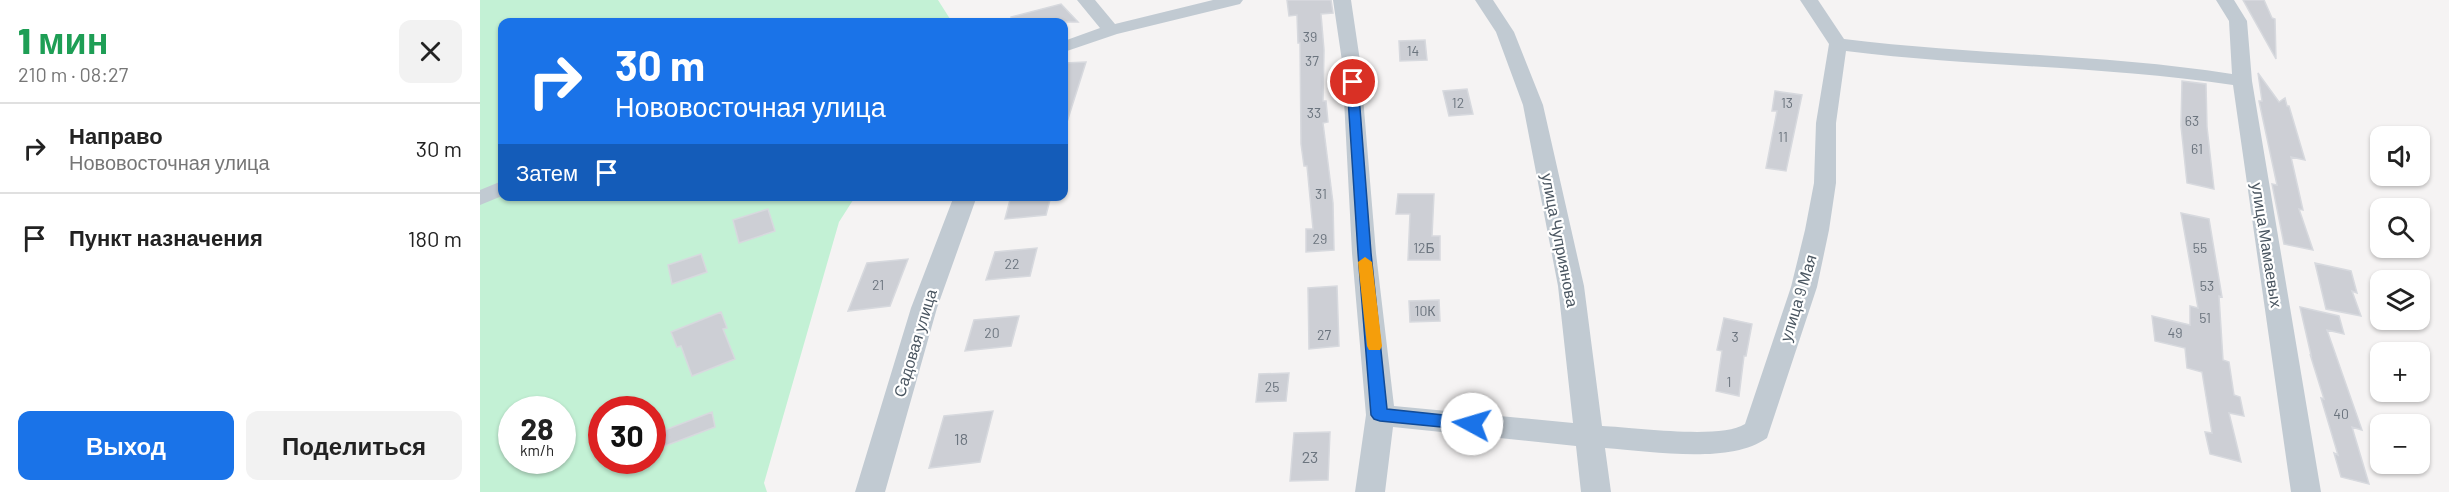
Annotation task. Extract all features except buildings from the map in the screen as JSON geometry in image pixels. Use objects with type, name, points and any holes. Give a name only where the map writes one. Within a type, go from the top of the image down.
[{"type":"street","points":[[1086,0],[1111,30]]},
{"type":"street","points":[[1068,46],[1111,30],[1234,0]]},
{"type":"street","points":[[1342,0],[1352,61],[1364,253],[1380,415],[1370,492]]},
{"type":"street","name":"улица Чуприянова","points":[[1484,0],[1505,32],[1533,105],[1571,286],[1587,436],[1596,492]]},
{"type":"street","points":[[1809,0],[1838,44],[1902,52],[2170,70],[2242,81]]},
{"type":"street","name":"улица Мамаевых","points":[[2225,0],[2238,21],[2242,81],[2306,492]]},
{"type":"street","name":"улица 9 Мая","points":[[1587,436],[1729,442],[1747,438],[1757,430],[1804,286],[1817,230],[1826,165],[1826,123],[1838,44]]},
{"type":"street","points":[[480,198],[498,190]]},
{"type":"street","name":"Садовая улица","points":[[870,492],[924,308],[964,201]]},
{"type":"street","points":[[1380,415],[1587,436]]},
{"type":"green space","points":[[480,0],[938,0],[949,18],[498,18],[498,201],[852,201],[839,222],[764,483],[767,492],[480,492]]},
{"type":"slow traffic","points":[[1365,262],[1374,346]]},
{"type":"route","points":[[1353,82],[1364,253],[1380,415],[1472,424]]}]
